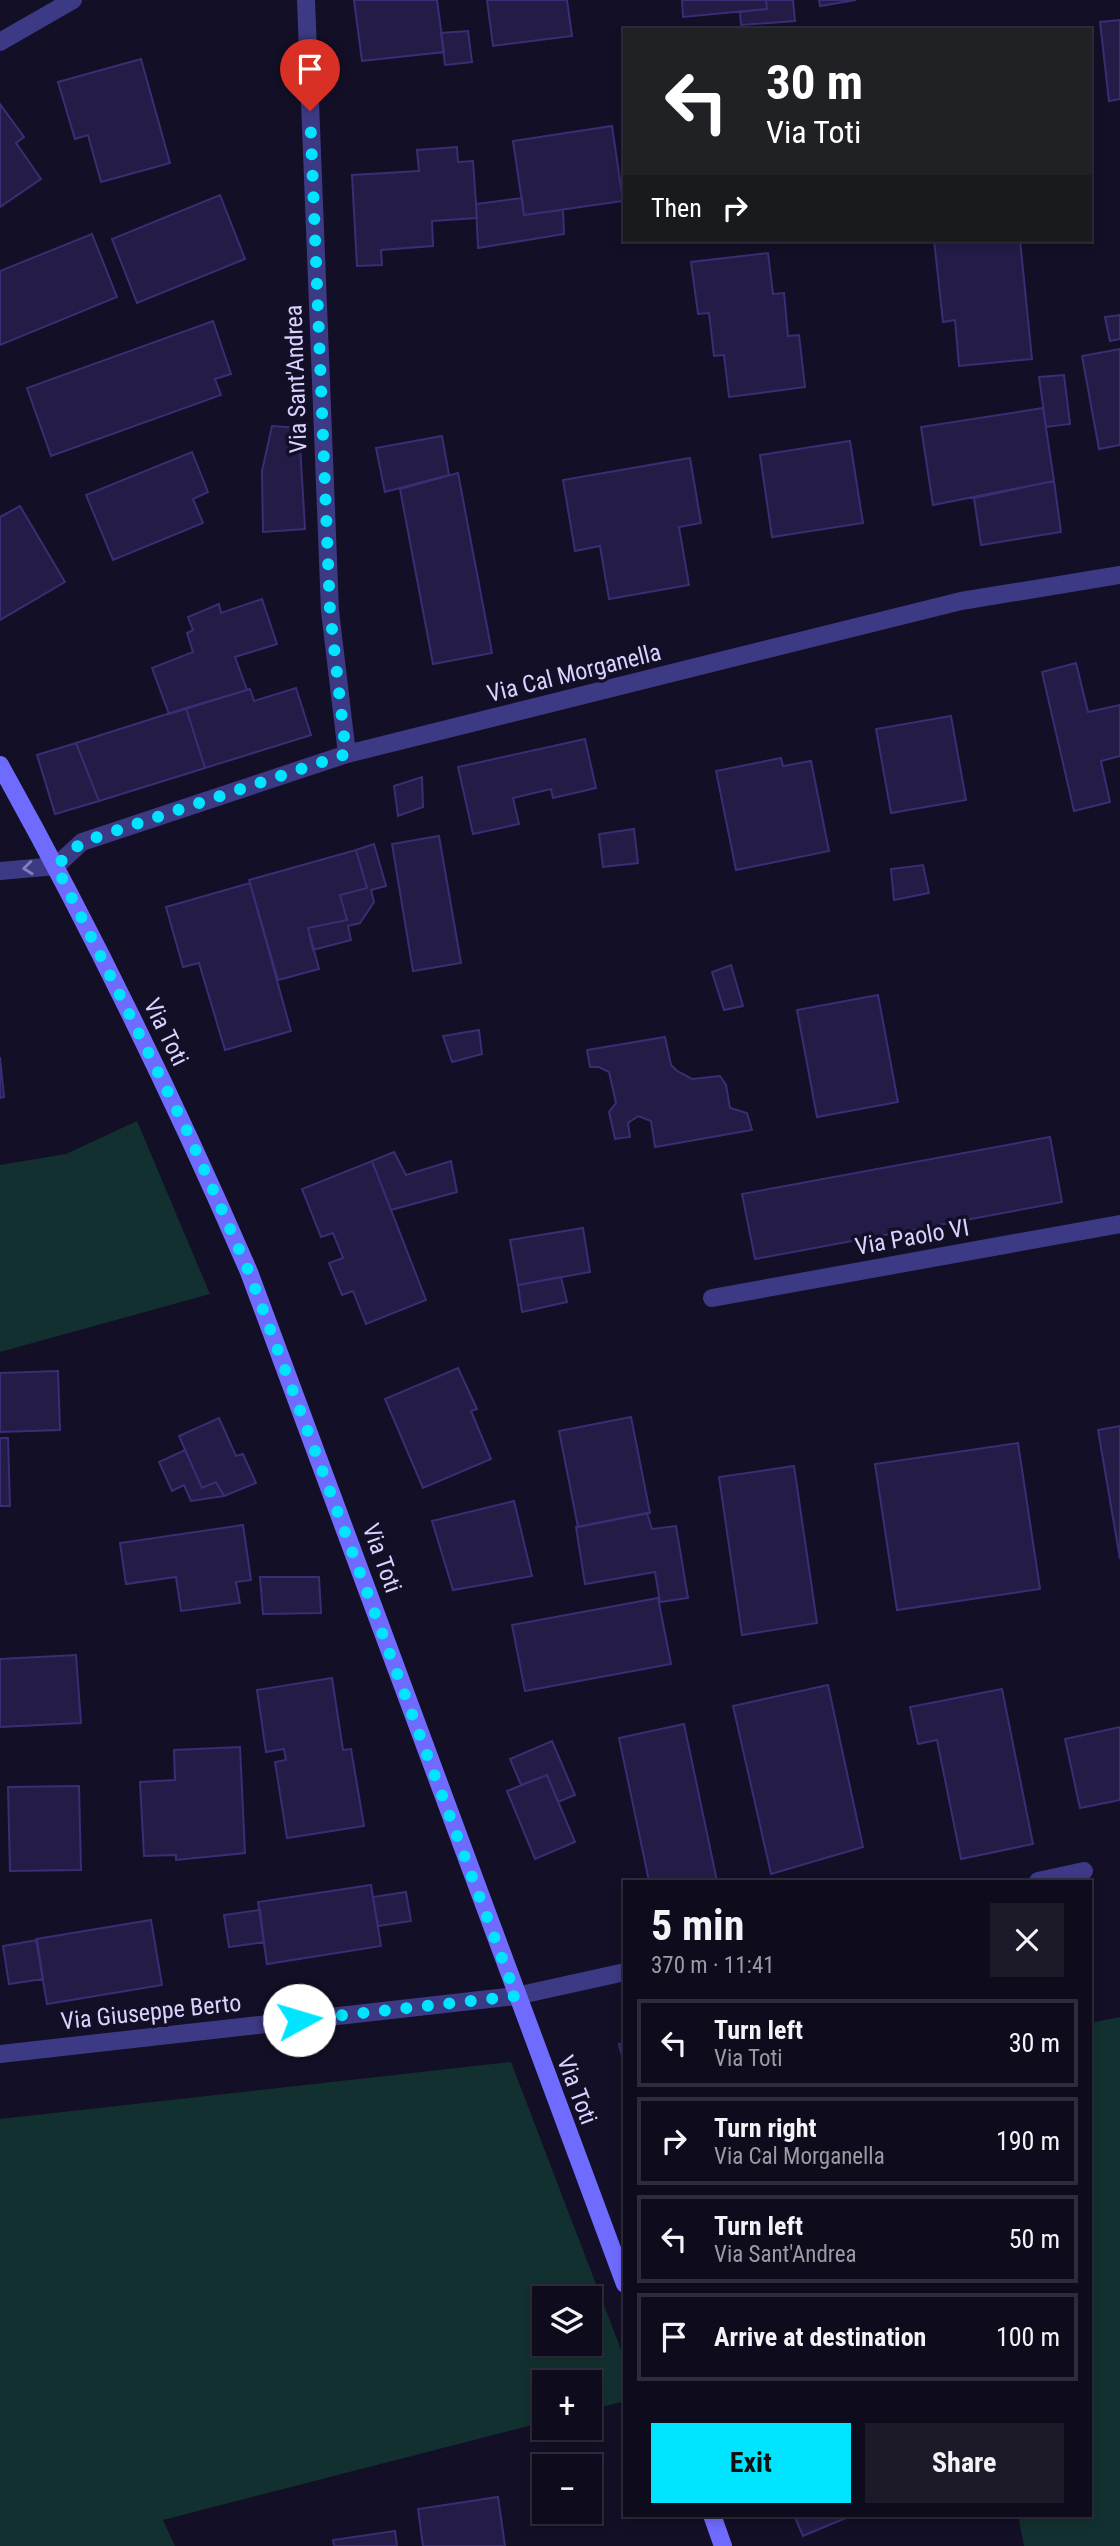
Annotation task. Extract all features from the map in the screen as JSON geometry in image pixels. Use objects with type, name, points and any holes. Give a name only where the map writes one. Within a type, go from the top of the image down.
[{"type":"main road","name":"Via Toti","points":[[0,765],[56,866],[189,1135],[249,1272],[623,2279]]},
{"type":"main road","points":[[713,2517],[723,2546]]},
{"type":"street","points":[[0,42],[73,0]]},
{"type":"street","name":"Via Sant'Andrea","points":[[306,0],[330,611],[346,754]]},
{"type":"street","name":"Via Cal Morganella","points":[[56,866],[82,842],[346,754],[961,601],[1120,575]]},
{"type":"street","points":[[0,871],[56,866]]},
{"type":"street","name":"Via Paolo VI","points":[[712,1298],[1120,1224]]},
{"type":"street","points":[[1043,1880],[1084,1871]]},
{"type":"street","name":"Via Giuseppe Berto","points":[[0,2054],[516,1996],[623,1972]]},
{"type":"green space","points":[[137,1121],[210,1294],[0,1352],[0,1165],[66,1154]]},
{"type":"green space","points":[[1120,2017],[1120,2546],[1024,2546],[1018,2517],[1092,2517],[1092,2023]]},
{"type":"green space","points":[[511,2062],[597,2286],[532,2286],[532,2356],[602,2356],[602,2300],[623,2355],[623,2402],[602,2407],[602,2370],[532,2370],[532,2425],[163,2520],[175,2546],[0,2546],[0,2119]]},
{"type":"building","points":[[354,0],[437,0],[444,52],[362,61]]},
{"type":"building","points":[[487,0],[567,0],[572,36],[493,46]]},
{"type":"building","points":[[682,0],[766,0],[767,9],[683,17]]},
{"type":"building","points":[[766,0],[793,0],[795,21],[741,25],[740,12],[767,9]]},
{"type":"building","points":[[819,0],[856,0],[820,6]]},
{"type":"building","points":[[1120,20],[1120,99],[1109,101],[1100,22]]},
{"type":"building","points":[[468,31],[472,62],[445,65],[441,33]]},
{"type":"building","points":[[141,59],[170,163],[101,182],[88,135],[75,139],[58,82]]},
{"type":"building","points":[[0,104],[24,137],[16,143],[41,179],[0,207]]},
{"type":"building","points":[[612,126],[623,201],[524,215],[513,141]]},
{"type":"building","points":[[457,147],[458,162],[473,161],[477,218],[432,221],[433,246],[381,250],[382,265],[357,266],[352,175],[419,171],[417,150]]},
{"type":"building","points":[[220,195],[245,259],[137,303],[112,239]]},
{"type":"building","points":[[522,198],[524,215],[563,210],[564,234],[478,248],[476,204]]},
{"type":"building","points":[[92,234],[117,297],[0,345],[0,271]]},
{"type":"building","points":[[934,242],[1020,242],[1032,359],[959,366],[955,320],[943,322]]},
{"type":"building","points":[[768,253],[773,294],[784,293],[788,336],[799,335],[805,387],[729,397],[724,355],[714,356],[709,313],[698,314],[691,262]]},
{"type":"building","points":[[1120,315],[1120,339],[1110,341],[1105,317]]},
{"type":"building","points":[[213,321],[231,374],[215,379],[221,395],[51,456],[27,388]]},
{"type":"building","points":[[1120,349],[1120,445],[1099,449],[1082,356]]},
{"type":"building","points":[[1064,375],[1070,424],[1046,427],[1039,377]]},
{"type":"building","points":[[1043,408],[1054,481],[933,505],[921,427]]},
{"type":"building","points":[[272,426],[299,428],[305,529],[263,532],[262,471]]},
{"type":"building","points":[[442,436],[449,475],[385,492],[376,448]]},
{"type":"building","points":[[850,441],[863,523],[772,537],[760,455]]},
{"type":"building","points":[[192,452],[208,492],[193,499],[203,523],[113,560],[86,495]]},
{"type":"building","points":[[690,458],[701,523],[679,527],[689,585],[609,599],[600,546],[575,551],[563,480]]},
{"type":"building","points":[[458,473],[492,653],[433,664],[400,489]]},
{"type":"building","points":[[1054,481],[1061,532],[981,545],[974,498]]},
{"type":"building","points":[[20,506],[65,582],[0,620],[0,517]]},
{"type":"building","points":[[262,599],[277,644],[235,657],[247,690],[169,714],[152,668],[193,652],[187,633],[193,630],[188,617],[219,604],[221,613]]},
{"type":"building","points":[[1076,663],[1088,712],[1120,705],[1120,756],[1101,761],[1110,802],[1074,811],[1042,672]]},
{"type":"building","points":[[296,688],[311,735],[205,768],[186,708],[250,689],[254,701]]},
{"type":"building","points":[[186,708],[205,768],[99,801],[76,743]]},
{"type":"building","points":[[951,716],[966,800],[891,813],[876,729]]},
{"type":"building","points":[[585,739],[596,788],[553,798],[551,789],[513,798],[519,824],[473,834],[458,767]]},
{"type":"building","points":[[76,743],[99,801],[55,814],[37,755]]},
{"type":"building","points":[[781,758],[783,766],[811,761],[829,851],[736,870],[716,771]]},
{"type":"building","points":[[422,777],[423,807],[398,816],[394,786]]},
{"type":"building","points":[[634,829],[638,863],[603,867],[599,834]]},
{"type":"building","points":[[439,836],[461,963],[413,971],[392,844]]},
{"type":"building","points":[[374,844],[386,886],[371,890],[374,902],[360,923],[348,926],[351,940],[313,950],[308,928],[347,920],[340,895],[367,888],[356,850]]},
{"type":"building","points":[[356,850],[367,888],[340,895],[347,920],[308,928],[319,969],[278,980],[249,880]]},
{"type":"building","points":[[923,865],[929,893],[894,900],[891,869]]},
{"type":"building","points":[[250,883],[291,1031],[225,1050],[199,963],[183,967],[166,907]]},
{"type":"building","points":[[731,965],[743,1006],[724,1010],[712,972]]},
{"type":"building","points":[[878,995],[898,1102],[817,1117],[797,1010]]},
{"type":"building","points":[[479,1030],[482,1054],[452,1062],[443,1036]]},
{"type":"building","points":[[665,1037],[671,1065],[692,1079],[720,1076],[726,1085],[730,1108],[747,1113],[752,1130],[655,1147],[651,1121],[638,1116],[628,1123],[630,1137],[615,1139],[609,1112],[616,1103],[609,1072],[599,1067],[590,1067],[587,1050]]},
{"type":"building","points":[[0,1057],[4,1097],[0,1098]]},
{"type":"building","points":[[1050,1137],[1062,1202],[755,1259],[742,1194]]},
{"type":"building","points":[[394,1152],[406,1175],[451,1161],[457,1192],[391,1210],[372,1161]]},
{"type":"building","points":[[372,1161],[426,1300],[366,1324],[353,1291],[342,1295],[329,1263],[343,1258],[333,1233],[321,1237],[302,1189]]},
{"type":"building","points":[[583,1228],[590,1272],[518,1285],[510,1240]]},
{"type":"building","points":[[561,1277],[567,1302],[522,1312],[518,1285]]},
{"type":"building","points":[[458,1368],[477,1409],[471,1411],[491,1459],[423,1488],[385,1399]]},
{"type":"building","points":[[58,1371],[60,1430],[0,1432],[0,1373]]},
{"type":"building","points":[[631,1417],[650,1513],[578,1527],[559,1431]]},
{"type":"building","points":[[219,1418],[236,1456],[243,1454],[256,1483],[224,1496],[216,1482],[202,1488],[179,1436]]},
{"type":"building","points":[[1120,1426],[1120,1559],[1098,1430]]},
{"type":"building","points":[[0,1438],[8,1438],[10,1506],[0,1506]]},
{"type":"building","points":[[1018,1443],[1040,1589],[897,1610],[875,1464]]},
{"type":"building","points":[[185,1450],[202,1488],[216,1482],[224,1496],[191,1501],[184,1485],[172,1491],[159,1462]]},
{"type":"building","points":[[794,1466],[817,1623],[742,1635],[719,1477]]},
{"type":"building","points":[[514,1501],[532,1576],[453,1590],[432,1521]]},
{"type":"building","points":[[647,1513],[652,1529],[676,1526],[688,1598],[660,1602],[655,1572],[585,1584],[576,1527]]},
{"type":"building","points":[[243,1525],[251,1580],[236,1582],[240,1603],[181,1611],[176,1577],[126,1584],[120,1543]]},
{"type":"building","points":[[260,1577],[319,1577],[321,1613],[263,1614]]},
{"type":"building","points":[[658,1598],[671,1664],[525,1691],[512,1625]]},
{"type":"building","points":[[76,1655],[81,1723],[0,1727],[0,1659]]},
{"type":"building","points":[[332,1678],[343,1750],[351,1749],[364,1826],[287,1838],[275,1762],[286,1760],[284,1749],[266,1752],[257,1690]]},
{"type":"building","points":[[828,1685],[863,1847],[771,1874],[733,1706]]},
{"type":"building","points":[[1002,1689],[1033,1844],[961,1859],[937,1740],[918,1744],[910,1707]]},
{"type":"building","points":[[684,1724],[717,1880],[649,1880],[619,1738]]},
{"type":"building","points":[[1120,1727],[1120,1800],[1080,1808],[1065,1739]]},
{"type":"building","points":[[552,1741],[575,1795],[558,1802],[547,1775],[521,1785],[510,1759]]},
{"type":"building","points":[[240,1747],[245,1853],[176,1860],[176,1855],[144,1856],[140,1782],[175,1780],[174,1750]]},
{"type":"building","points":[[547,1775],[575,1842],[535,1859],[507,1791]]},
{"type":"building","points":[[79,1786],[81,1870],[10,1871],[8,1787]]},
{"type":"building","points":[[371,1885],[381,1946],[267,1964],[258,1902]]},
{"type":"building","points":[[406,1892],[411,1921],[378,1926],[373,1897]]},
{"type":"building","points":[[260,1910],[264,1942],[229,1947],[224,1915]]},
{"type":"building","points":[[151,1920],[162,1985],[47,2004],[36,1939]]},
{"type":"building","points":[[37,1940],[43,1979],[9,1984],[3,1946]]},
{"type":"building","points":[[623,2043],[623,2059],[619,2044]]},
{"type":"building","points":[[498,2497],[505,2546],[423,2546],[418,2509]]},
{"type":"building","points":[[795,2517],[848,2517],[803,2536]]},
{"type":"building","points":[[395,2531],[397,2546],[334,2546],[333,2540]]},
{"type":"route","points":[[299,2020],[516,1996],[298,1397],[249,1272],[189,1135],[56,866],[82,842],[346,754],[330,611],[310,111]]}]
